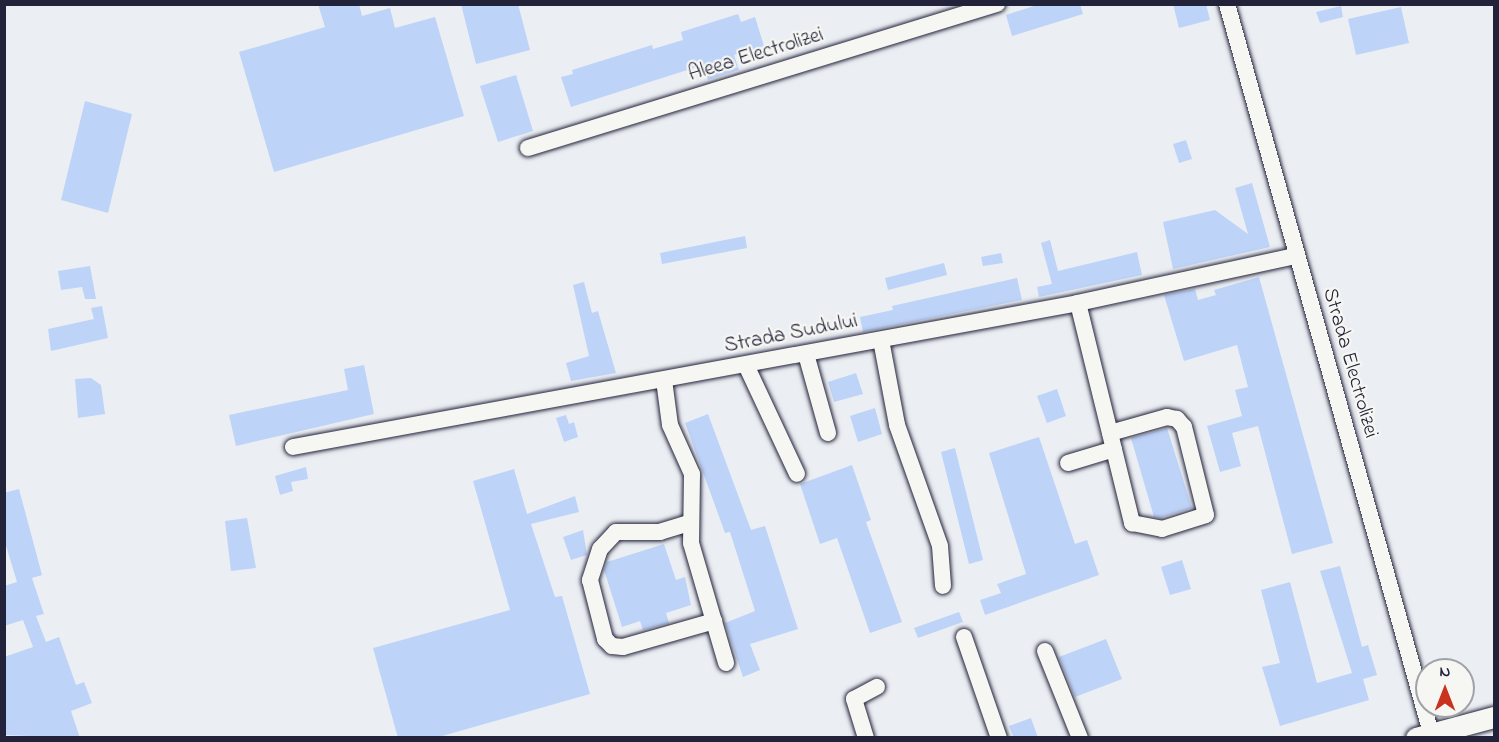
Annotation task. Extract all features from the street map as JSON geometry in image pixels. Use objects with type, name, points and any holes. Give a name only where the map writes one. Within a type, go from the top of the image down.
[{"type":"main road","points":[[1424,735],[1494,717]]},
{"type":"street","name":"Aleea Electrolizei","points":[[528,148],[997,4]]},
{"type":"street","name":"Strada Electrolizei","points":[[1227,4],[1424,735]]},
{"type":"street","name":"Strada Sudului","points":[[293,447],[1078,303],[1296,256]]},
{"type":"street","points":[[1068,464],[1112,441],[1167,417],[1177,419],[1184,427],[1206,515],[1162,529],[1132,523],[1112,441],[1078,303]]},
{"type":"street","points":[[881,340],[897,424],[940,546],[944,586]]},
{"type":"street","points":[[806,354],[828,433]]},
{"type":"street","points":[[746,365],[781,433],[796,474]]},
{"type":"street","points":[[664,380],[670,425],[692,474],[689,523],[691,543],[726,663]]},
{"type":"street","points":[[689,523],[660,532],[616,532],[600,549],[590,580],[605,639],[612,646],[623,647],[714,621]]},
{"type":"street","points":[[964,637],[999,738]]},
{"type":"street","points":[[1045,651],[1080,738]]},
{"type":"street","points":[[866,738],[854,699],[877,687]]},
{"type":"building","points":[[318,4],[359,4],[362,16],[390,8],[395,28],[435,17],[464,116],[274,172],[239,52],[325,27]]},
{"type":"building","points":[[461,4],[518,4],[530,50],[476,64]]},
{"type":"building","points":[[1040,4],[1080,4],[1083,14],[1012,36],[1006,15]]},
{"type":"building","points":[[1173,4],[1206,4],[1210,20],[1179,28]]},
{"type":"building","points":[[1341,6],[1343,17],[1320,23],[1316,12]]},
{"type":"building","points":[[1401,7],[1409,43],[1356,55],[1348,19]]},
{"type":"building","points":[[738,14],[741,22],[755,17],[764,46],[734,55],[739,70],[708,80],[703,65],[571,107],[561,77],[573,74],[572,70],[652,45],[653,49],[683,40],[681,32]]},
{"type":"building","points":[[516,75],[533,131],[498,142],[480,86]]},
{"type":"building","points":[[85,101],[132,114],[108,213],[61,200]]},
{"type":"building","points":[[1186,140],[1192,159],[1179,163],[1173,144]]},
{"type":"building","points":[[1252,183],[1270,247],[1173,269],[1163,222],[1215,210],[1248,234],[1235,188]]},
{"type":"building","points":[[745,236],[747,248],[662,264],[660,253]]},
{"type":"building","points":[[1050,240],[1058,271],[1137,252],[1142,275],[1039,297],[1037,287],[1052,284],[1041,243]]},
{"type":"building","points":[[1001,253],[1003,263],[983,266],[981,257]]},
{"type":"building","points":[[944,263],[947,275],[888,290],[885,278]]},
{"type":"building","points":[[90,266],[96,299],[85,299],[82,287],[61,290],[58,271]]},
{"type":"building","points":[[1259,277],[1333,543],[1292,554],[1258,426],[1232,433],[1241,466],[1220,472],[1207,426],[1242,416],[1235,390],[1248,387],[1237,345],[1184,361],[1164,295],[1195,289],[1198,300],[1216,295],[1214,290]]},
{"type":"building","points":[[1017,278],[1022,300],[863,332],[860,317],[893,310],[892,306]]},
{"type":"building","points":[[584,282],[592,313],[598,311],[616,373],[571,381],[566,363],[589,356],[573,285]]},
{"type":"building","points":[[102,306],[108,338],[51,351],[48,329],[94,319],[91,308]]},
{"type":"building","points":[[364,365],[374,414],[236,446],[229,415],[348,390],[344,369]]},
{"type":"building","points":[[856,373],[863,394],[834,402],[828,382]]},
{"type":"building","points":[[91,378],[101,385],[105,414],[78,418],[75,379]]},
{"type":"building","points":[[1057,389],[1066,416],[1047,423],[1037,396]]},
{"type":"building","points":[[875,408],[882,434],[858,442],[850,416]]},
{"type":"building","points":[[708,414],[751,530],[765,526],[798,629],[750,644],[760,670],[743,677],[725,623],[755,611],[730,532],[725,533],[685,423]]},
{"type":"building","points":[[566,415],[569,424],[574,422],[578,437],[564,442],[556,418]]},
{"type":"building","points":[[1167,428],[1192,508],[1160,518],[1154,517],[1131,438]]},
{"type":"building","points":[[1039,437],[1075,544],[1087,540],[1099,575],[985,615],[980,600],[1001,593],[997,584],[1026,574],[989,453]]},
{"type":"building","points":[[955,448],[983,560],[969,564],[941,452]]},
{"type":"building","points":[[852,465],[871,520],[866,522],[902,622],[870,633],[837,538],[820,544],[800,484]]},
{"type":"building","points":[[306,467],[308,479],[291,482],[293,491],[280,495],[275,476]]},
{"type":"building","points":[[514,469],[527,514],[575,496],[579,512],[531,524],[555,597],[562,596],[590,694],[435,738],[398,738],[373,648],[510,610],[473,481]]},
{"type":"building","points":[[19,489],[42,575],[32,578],[44,614],[36,616],[46,642],[59,637],[76,685],[84,682],[92,703],[71,711],[80,738],[4,735],[4,657],[33,647],[23,620],[4,626],[4,586],[17,582],[4,539],[4,493]]},
{"type":"building","points":[[247,518],[256,568],[231,571],[225,521]]},
{"type":"building","points":[[583,530],[587,555],[571,560],[563,537]]},
{"type":"building","points":[[664,544],[676,580],[685,577],[691,605],[666,613],[669,623],[643,630],[640,621],[622,627],[604,570],[607,562]]},
{"type":"building","points":[[1182,560],[1191,589],[1170,595],[1161,567]]},
{"type":"building","points":[[1340,566],[1362,647],[1368,645],[1377,675],[1363,679],[1369,700],[1280,726],[1262,667],[1280,663],[1261,590],[1290,582],[1317,683],[1352,673],[1320,571]]},
{"type":"building","points":[[959,612],[963,622],[918,638],[914,628]]},
{"type":"building","points":[[1106,639],[1122,679],[1075,697],[1059,657]]},
{"type":"building","points":[[1031,718],[1038,738],[1014,738],[1009,726]]}]
